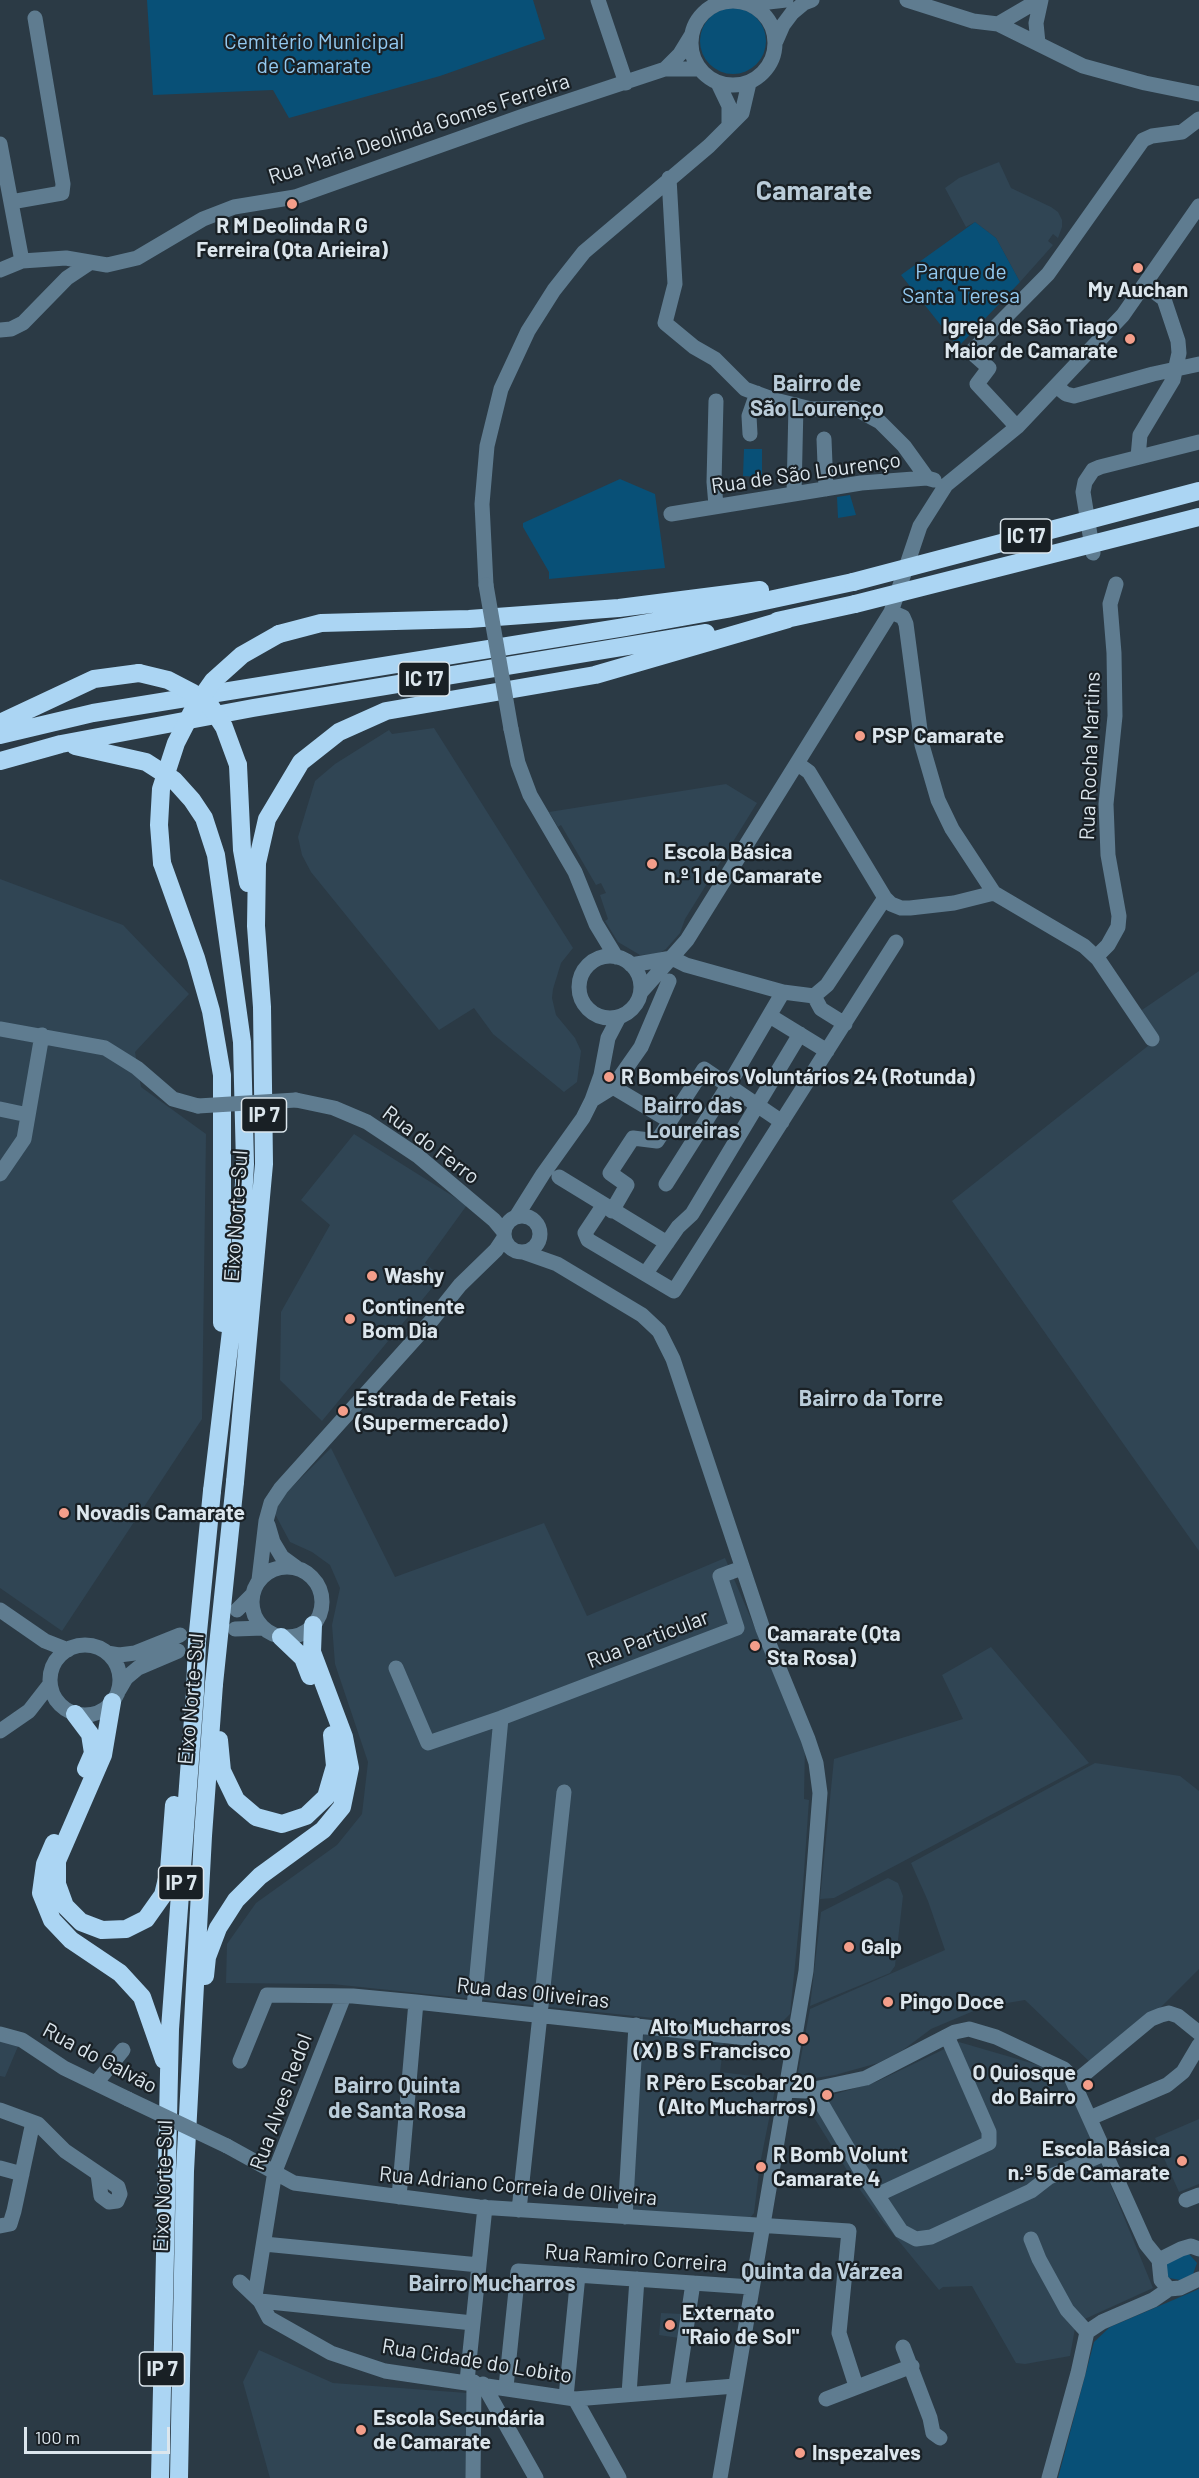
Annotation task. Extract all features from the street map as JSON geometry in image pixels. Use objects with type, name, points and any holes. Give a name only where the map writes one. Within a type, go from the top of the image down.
[{"type":"highway","name":"IC 17","points":[[0,735],[93,713],[727,609],[848,583],[1199,491]]},
{"type":"highway","name":"IC 17","points":[[0,761],[62,744],[253,708],[788,619],[1199,517]]},
{"type":"highway","points":[[223,1391],[222,1075],[211,1011],[196,958],[162,862],[159,825],[162,789],[176,743],[194,708],[213,681],[242,655],[279,634],[321,623],[469,619],[608,609],[717,597],[803,583],[848,583]]},
{"type":"highway","points":[[256,926],[257,863],[267,819],[301,762],[339,732],[386,711],[595,675],[788,619]]},
{"type":"highway","points":[[0,723],[94,679],[139,674],[168,680],[193,693],[211,707],[224,727],[238,765],[242,850],[256,926]]},
{"type":"highway","points":[[62,744],[146,762],[174,780],[192,800],[204,819],[216,855],[242,1042],[245,1164],[240,1255],[223,1391]]},
{"type":"highway","name":"Eixo Norte-Sul","points":[[179,2478],[185,2171],[214,1684],[264,1164],[262,1007],[256,926]]},
{"type":"highway","name":"Eixo Norte-Sul","points":[[160,2478],[169,2075],[190,1694],[223,1391]]},
{"type":"highway","points":[[192,2030],[203,1995],[207,1957],[219,1928],[236,1900],[260,1876],[323,1830],[342,1807],[350,1768],[344,1737],[312,1652],[313,1625]]},
{"type":"highway","points":[[214,1684],[222,1771],[236,1800],[256,1817],[282,1824],[306,1816],[326,1797],[335,1766],[334,1742],[303,1659],[282,1637]]},
{"type":"highway","points":[[116,1696],[103,1755],[57,1861],[57,1884],[65,1906],[81,1922],[102,1930],[126,1929],[146,1918],[163,1895],[169,1869],[190,1694]]},
{"type":"highway","points":[[69,1711],[90,1734],[93,1753],[45,1864],[41,1893],[52,1920],[64,1933],[120,1973],[142,1997],[169,2075]]},
{"type":"street","points":[[598,0],[626,83]]},
{"type":"street","points":[[786,0],[706,5],[691,36],[692,53],[699,69],[718,82],[729,85],[749,83],[767,69],[774,56],[776,41],[783,25],[792,13],[804,3],[812,0]]},
{"type":"street","points":[[907,0],[974,21],[998,24],[1083,66],[1145,83],[1199,94]]},
{"type":"street","points":[[998,24],[1040,0]]},
{"type":"street","points":[[1038,43],[1035,23],[1040,0]]},
{"type":"street","points":[[741,2],[764,13],[772,26],[776,41]]},
{"type":"street","points":[[11,202],[62,193],[63,184],[34,18]]},
{"type":"street","name":"Rua Maria Deolinda Gomes Ferreira","points":[[665,69],[680,54],[691,36]]},
{"type":"street","name":"Rua Maria Deolinda Gomes Ferreira","points":[[0,270],[22,261],[66,258],[88,264],[107,265],[136,258],[203,219],[234,207],[295,197],[523,116],[665,69],[699,69]]},
{"type":"street","points":[[718,82],[729,106],[729,125]]},
{"type":"street","points":[[616,957],[596,924],[575,872],[530,795],[518,764],[486,585],[482,519],[483,478],[493,415],[513,362],[528,330],[554,290],[584,252],[709,146],[742,113],[749,83]]},
{"type":"street","points":[[1017,427],[977,384],[989,368],[971,352],[1048,274],[1139,145],[1152,136],[1182,132],[1199,120]]},
{"type":"street","points":[[0,144],[22,261]]},
{"type":"street","points":[[669,178],[675,284],[665,323],[694,347],[715,359],[746,388],[811,409],[854,408],[880,422],[904,446],[927,478]]},
{"type":"street","points":[[641,992],[638,973],[632,965],[616,957],[608,956],[592,962],[585,969],[579,988],[586,1007],[594,1014],[611,1018],[620,1017],[634,1008],[641,992],[687,940],[891,612],[920,526],[946,485],[1017,427],[1123,315],[1199,206]]},
{"type":"street","points":[[0,343],[5,330],[23,322],[67,278],[88,264]]},
{"type":"street","points":[[1138,457],[1140,435],[1167,392],[1176,369],[1178,341],[1161,295],[1145,285]]},
{"type":"street","points":[[1056,386],[1066,394],[1074,396],[1199,364]]},
{"type":"street","points":[[750,434],[749,416],[757,393]]},
{"type":"street","points":[[716,401],[714,482],[716,506]]},
{"type":"street","points":[[794,494],[796,405]]},
{"type":"street","points":[[824,440],[826,489]]},
{"type":"street","points":[[1093,553],[1083,492],[1085,482],[1093,470],[1100,466],[1199,442]]},
{"type":"street","name":"Rua de São Lourenço","points":[[670,514],[826,489],[927,478],[946,485]]},
{"type":"street","name":"Rua Rocha Martins","points":[[1096,957],[1108,945],[1118,927],[1119,915],[1108,855],[1106,804],[1115,716],[1114,652],[1110,604],[1116,584]]},
{"type":"street","points":[[891,612],[903,617],[908,632],[918,730],[944,816],[994,893],[1084,946],[1096,957],[1152,1039]]},
{"type":"street","points":[[798,764],[809,772],[885,897],[901,908],[954,903],[994,893]]},
{"type":"street","points":[[632,965],[672,958],[686,965],[783,992],[814,996],[827,986],[885,897]]},
{"type":"street","points":[[592,962],[596,946],[596,924]]},
{"type":"street","points":[[782,1122],[704,1069],[657,1141],[633,1138],[610,1173],[627,1185],[585,1233],[588,1240],[674,1291],[715,1228],[897,942]]},
{"type":"street","points":[[592,1100],[613,1087],[642,1047],[669,981]]},
{"type":"street","points":[[666,1184],[728,1086],[783,992]]},
{"type":"street","points":[[814,996],[821,1009],[845,1024]]},
{"type":"street","points":[[594,1014],[604,1054]]},
{"type":"street","points":[[770,1016],[827,1051]]},
{"type":"street","points":[[237,1610],[252,1595],[259,1580],[266,1521],[271,1503],[281,1488],[496,1250],[505,1226],[570,1138],[592,1100],[601,1076],[608,1038],[620,1017]]},
{"type":"street","name":"Rua do Ferro","points":[[0,1029],[105,1048],[137,1068],[172,1099],[198,1106],[296,1100],[334,1108],[367,1122],[418,1156],[505,1226]]},
{"type":"street","points":[[0,1174],[24,1139],[42,1035]]},
{"type":"street","points":[[646,1273],[678,1227],[692,1214],[800,1035]]},
{"type":"street","points":[[613,1087],[670,1122]]},
{"type":"street","points":[[0,1109],[28,1115]]},
{"type":"street","points":[[559,1177],[667,1243]]},
{"type":"street","points":[[479,1267],[535,1247],[538,1229],[536,1186]]},
{"type":"street","points":[[692,1214],[715,1228]]},
{"type":"street","points":[[505,1226],[527,1217],[538,1229],[557,1264]]},
{"type":"street","points":[[505,1226],[506,1244],[520,1252],[557,1264],[642,1315],[659,1330],[673,1359],[763,1629],[816,1763],[820,1793],[806,1971],[760,2227],[720,2478]]},
{"type":"street","points":[[252,1595],[252,1607],[256,1619],[263,1628],[282,1637],[304,1632],[313,1625],[320,1613],[322,1599],[318,1586],[309,1575],[282,1557],[273,1542],[266,1521]]},
{"type":"street","points":[[259,1580],[270,1571],[283,1567],[297,1568]]},
{"type":"street","name":"Rua Particular","points":[[396,1668],[428,1743],[501,1718],[738,1628],[720,1576],[742,1568]]},
{"type":"street","points":[[0,1610],[63,1654]]},
{"type":"street","points":[[236,1629],[263,1628]]},
{"type":"street","points":[[69,1711],[54,1698],[50,1684],[51,1671],[63,1654],[81,1646],[95,1647],[118,1655],[135,1653],[180,1635]]},
{"type":"street","points":[[29,1711],[48,1707],[89,1715],[102,1711],[116,1696],[126,1678],[138,1668],[178,1651]]},
{"type":"street","points":[[107,1653],[118,1670],[116,1696]]},
{"type":"street","points":[[0,1731],[29,1711],[50,1684]]},
{"type":"street","points":[[474,2007],[501,1718]]},
{"type":"street","points":[[519,2210],[538,2014],[564,1792]]},
{"type":"street","name":"Rua das Oliveiras","points":[[240,2061],[267,1995],[344,1996],[474,2007],[793,2043]]},
{"type":"street","name":"Rua Alves Redol","points":[[257,2298],[275,2171],[344,1996]]},
{"type":"street","points":[[399,2197],[416,2002]]},
{"type":"street","points":[[1075,2082],[1151,2019],[1161,2015],[1169,2013],[1178,2016],[1199,2033]]},
{"type":"street","points":[[625,2217],[636,2025]]},
{"type":"street","points":[[785,2090],[813,2089],[866,2078],[947,2036],[969,2029],[996,2037],[1064,2069],[1075,2082],[1146,2244],[1159,2260],[1161,2280],[1169,2289]]},
{"type":"street","name":"Rua do Galvão","points":[[0,2034],[22,2040],[64,2068],[275,2171]]},
{"type":"street","points":[[878,2195],[989,2143],[989,2132],[947,2036]]},
{"type":"street","points":[[1090,2118],[1167,2085],[1183,2072],[1199,2045]]},
{"type":"street","points":[[96,2083],[123,2050]]},
{"type":"street","points":[[813,2089],[902,2231],[916,2238],[932,2237],[1031,2191],[1049,2176],[1106,2153]]},
{"type":"street","points":[[0,2110],[38,2124],[65,2151],[98,2174]]},
{"type":"street","points":[[0,2226],[10,2224],[33,2122]]},
{"type":"street","points":[[0,2168],[22,2174]]},
{"type":"street","name":"Rua Adriano Correia de Oliveira","points":[[275,2171],[294,2183],[485,2207],[760,2227],[849,2231],[839,2333],[856,2386]]},
{"type":"street","points":[[473,2478],[474,2324],[485,2207]]},
{"type":"street","points":[[1031,2239],[1039,2259],[1067,2310],[1087,2332]]},
{"type":"street","points":[[264,2244],[480,2265]]},
{"type":"street","points":[[1159,2260],[1191,2246],[1199,2249]]},
{"type":"street","name":"Rua Ramiro Correira","points":[[506,2387],[518,2271],[751,2287]]},
{"type":"street","points":[[578,2275],[571,2398],[619,2478]]},
{"type":"street","points":[[629,2394],[637,2279]]},
{"type":"street","points":[[1049,2478],[1087,2332],[1102,2322],[1153,2300],[1169,2289],[1180,2288],[1199,2280]]},
{"type":"street","name":"Rua Cidade do Lobito","points":[[240,2282],[257,2298],[269,2318],[331,2353],[385,2371],[475,2382],[571,2398],[735,2386]]},
{"type":"street","points":[[677,2390],[693,2283]]},
{"type":"street","points":[[257,2298],[474,2324]]},
{"type":"street","points":[[903,2348],[912,2366],[933,2433],[940,2438]]},
{"type":"street","points":[[826,2399],[912,2366]]},
{"type":"street","points":[[475,2382],[536,2478]]},
{"type":"shaded area","points":[[999,162],[1011,188],[1051,207],[1058,212],[1062,220],[1058,238],[1053,234],[1048,241],[1053,245],[1020,282],[996,238],[975,222],[966,227],[945,188],[959,178]]},
{"type":"shaded area","points":[[434,728],[573,948],[561,963],[552,998],[556,1015],[575,1038],[581,1051],[577,1082],[564,1092],[493,1034],[474,1008],[439,1030],[311,872],[302,855],[298,837],[315,781],[335,764],[389,730],[392,734]]},
{"type":"shaded area","name":"Escola Básica n.º 1 de Camarate","points":[[726,784],[757,803],[685,919],[680,933],[666,949],[658,954],[640,955],[618,942],[605,921],[608,919],[600,895],[606,893],[601,883],[596,885],[561,825],[558,827],[549,812]]},
{"type":"shaded area","points":[[0,879],[123,925],[189,994],[135,1052],[141,1087],[206,1134],[202,1419],[62,1631],[0,1588]]},
{"type":"shaded area","points":[[1199,971],[1199,1551],[952,1201],[1158,1038],[1139,1012]]},
{"type":"shaded area","points":[[354,1134],[467,1205],[425,1263],[441,1277],[322,1421],[280,1380],[281,1312],[330,1225],[301,1200]]},
{"type":"shaded area","points":[[331,1448],[395,1577],[544,1523],[587,1616],[725,1558],[805,1745],[804,1799],[809,1800],[803,1886],[790,2014],[779,2025],[763,2029],[332,1984],[226,1983],[227,1944],[256,1903],[337,1845],[362,1814],[368,1762],[335,1664],[332,1625],[340,1588],[330,1565],[312,1552],[290,1542],[275,1514],[281,1498]]},
{"type":"shaded area","points":[[991,1647],[1089,1763],[834,1898],[820,1899],[834,1759],[963,1719],[942,1675]]},
{"type":"shaded area","points":[[1095,1763],[1180,1776],[1199,1791],[1199,1969],[1162,2006],[1092,2064],[1025,2000],[983,2007],[931,2029],[903,2050],[878,2063],[835,2075],[802,2080],[797,2078],[810,2009],[945,1950],[928,1901],[911,1863]]},
{"type":"shaded area","points":[[888,1878],[898,1883],[903,1896],[895,1966],[890,1973],[810,2006],[821,1912]]},
{"type":"shaded area","points":[[644,2034],[724,2042],[720,2072],[777,2079],[760,2164],[754,2213],[750,2218],[630,2212],[641,2041]]},
{"type":"shaded area","points":[[0,2039],[19,2044],[5,2077],[0,2076]]},
{"type":"shaded area","points":[[959,2042],[1038,2065],[1069,2083],[1153,2288],[1076,2323],[1070,2356],[1025,2364],[1016,2363],[972,2286],[943,2287],[939,2290],[884,2223],[855,2183],[803,2100],[825,2097],[876,2082]]},
{"type":"shaded area","name":"Escola Básica n.º 5 de Camarate","points":[[1199,2119],[1199,2184],[1179,2192],[1155,2138]]},
{"type":"shaded area","name":"Externato \"Raio de Sol\"","points":[[661,2313],[682,2314],[679,2338],[659,2335]]},
{"type":"shaded area","name":"Escola Secundária de Camarate","points":[[259,2350],[333,2383],[467,2393],[466,2478],[270,2478],[243,2382]]},
{"type":"green space","name":"Cemitério Municipal de Camarate","points":[[147,0],[533,0],[545,39],[440,76],[289,118],[273,90],[153,95]]},
{"type":"green space","points":[[733,8],[746,10],[756,18],[764,28],[766,41],[764,54],[756,64],[746,72],[733,74],[720,72],[710,64],[702,54],[700,41],[702,28],[710,18],[720,10]]},
{"type":"green space","name":"Parque de Santa Teresa","points":[[975,222],[996,238],[1020,282],[958,347],[901,275]]},
{"type":"green space","points":[[744,449],[762,449],[762,477],[743,476]]},
{"type":"green space","points":[[620,479],[655,494],[665,568],[549,579],[549,572],[523,527],[523,523]]},
{"type":"green space","points":[[850,495],[856,515],[838,518],[837,497]]},
{"type":"green space","points":[[1189,2254],[1197,2263],[1193,2274],[1180,2280],[1169,2278],[1166,2263],[1168,2260]]},
{"type":"green space","points":[[1199,2289],[1199,2478],[1058,2478],[1094,2342],[1110,2327]]},
{"type":"place","name":"R M Deolinda R G Ferreira (Qta Arieira)","points":[[292,204]]},
{"type":"place","name":"My Auchan","points":[[1138,268]]},
{"type":"place","name":"Igreja de São Tiago Maior de Camarate","points":[[1130,339]]},
{"type":"place","name":"PSP Camarate","points":[[860,736]]},
{"type":"place","name":"Escola Básica n.º 1 de Camarate","points":[[652,864]]},
{"type":"place","name":"R Bombeiros Voluntários 24 (Rotunda)","points":[[609,1077]]},
{"type":"place","name":"Washy","points":[[372,1276]]},
{"type":"place","name":"Continente Bom Dia","points":[[350,1319]]},
{"type":"place","name":"Estrada de Fetais (Supermercado)","points":[[343,1411]]},
{"type":"place","name":"Novadis Camarate","points":[[64,1513]]},
{"type":"place","name":"Camarate (Qta Sta Rosa)","points":[[755,1646]]},
{"type":"place","name":"Galp","points":[[849,1947]]},
{"type":"place","name":"Pingo Doce","points":[[888,2002]]},
{"type":"place","name":"Alto Mucharros (X) B S Francisco","points":[[803,2039]]},
{"type":"place","name":"O Quiosque do Bairro","points":[[1088,2085]]},
{"type":"place","name":"R Pêro Escobar 20 (Alto Mucharros)","points":[[827,2095]]},
{"type":"place","name":"Escola Básica n.º 5 de Camarate","points":[[1182,2161]]},
{"type":"place","name":"R Bomb Volunt Camarate 4","points":[[761,2167]]},
{"type":"place","name":"Externato \"Raio de Sol\"","points":[[670,2325]]},
{"type":"place","name":"Escola Secundária de Camarate","points":[[361,2430]]},
{"type":"place","name":"Inspezalves","points":[[800,2453]]},
{"type":"district","name":"Camarate","points":[[814,191]]},
{"type":"district","name":"Bairro de São Lourenço","points":[[817,396]]},
{"type":"district","name":"Bairro das Loureiras","points":[[693,1118]]},
{"type":"district","name":"Bairro da Torre","points":[[871,1399]]},
{"type":"district","name":"Bairro Quinta de Santa Rosa","points":[[397,2098]]},
{"type":"district","name":"Quinta da Várzea","points":[[822,2272]]},
{"type":"district","name":"Bairro Mucharros","points":[[492,2284]]}]
